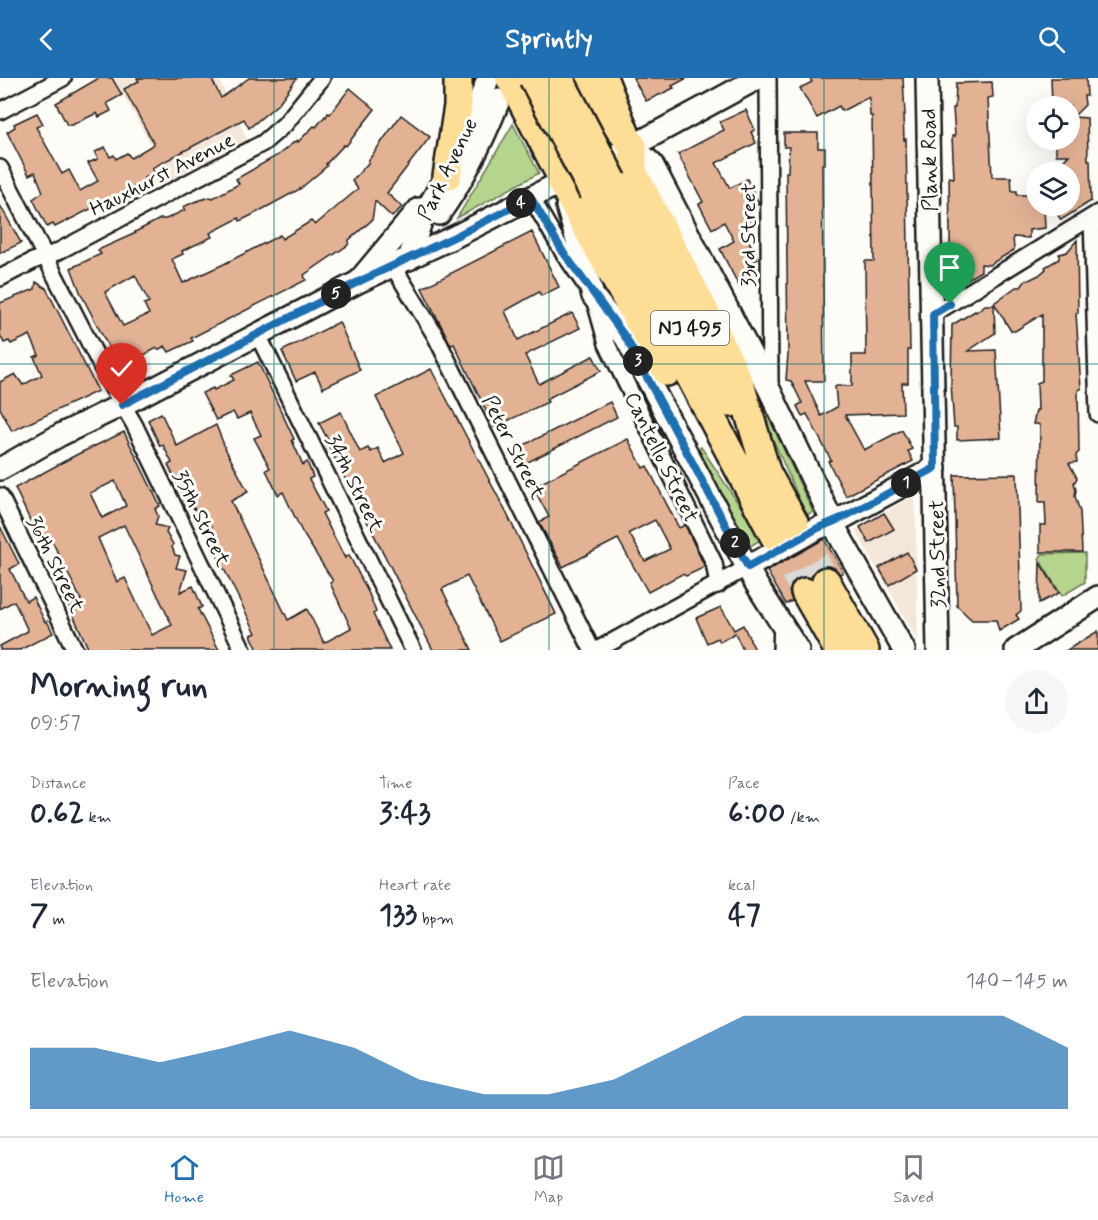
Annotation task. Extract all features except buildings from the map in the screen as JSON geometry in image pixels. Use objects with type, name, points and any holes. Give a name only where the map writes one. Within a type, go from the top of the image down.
[{"type":"highway","points":[[447,176],[458,106],[458,78]]},
{"type":"highway","name":"NJ 495","points":[[533,78],[598,172],[767,474],[784,530],[760,510],[598,172],[559,78]]},
{"type":"highway","points":[[582,78],[592,95],[598,172],[633,172],[713,327],[741,387],[767,474]]},
{"type":"highway","points":[[838,650],[815,587],[866,650]]},
{"type":"main road","points":[[598,172],[606,78]]},
{"type":"main road","name":"Park Avenue","points":[[0,470],[60,435],[358,282],[531,198],[598,172],[758,78]]},
{"type":"main road","name":"Plank Road","points":[[927,78],[933,314]]},
{"type":"main road","name":"Park Avenue","points":[[401,262],[422,218],[447,176],[497,79]]},
{"type":"main road","points":[[497,79],[522,106],[598,172],[652,164],[770,392],[832,523],[904,650]]},
{"type":"main road","name":"Park Avenue","points":[[401,262],[464,178],[481,145],[499,100]]},
{"type":"main road","name":"Cantello Street","points":[[598,172],[593,296],[626,338],[748,567],[798,650]]},
{"type":"main road","points":[[358,282],[447,176]]},
{"type":"main road","name":"32nd Street","points":[[933,314],[938,650]]},
{"type":"main road","points":[[748,567],[935,468]]},
{"type":"main road","points":[[1028,647],[1098,597]]},
{"type":"street","points":[[0,111],[63,78]]},
{"type":"street","name":"33rd Street","points":[[768,78],[770,392]]},
{"type":"street","name":"Hauxhurst Avenue","points":[[0,278],[256,148],[285,123],[315,80]]},
{"type":"street","name":"35th Street","points":[[0,168],[122,405],[134,424],[243,650]]},
{"type":"street","name":"Cantello Street","points":[[531,198],[563,252],[593,296],[607,345],[716,567],[718,585]]},
{"type":"street","points":[[933,314],[1095,215]]},
{"type":"street","points":[[1095,215],[1098,414]]},
{"type":"street","name":"Peter Street","points":[[401,262],[592,650]]},
{"type":"street","name":"34th Street","points":[[258,335],[413,650]]},
{"type":"street","name":"36th Street","points":[[0,496],[75,650]]},
{"type":"street","points":[[597,650],[748,567]]},
{"type":"street","points":[[781,650],[782,623]]},
{"type":"shaded area","points":[[114,78],[218,78],[249,143],[172,184]]},
{"type":"shaded area","points":[[915,495],[918,641],[855,530]]},
{"type":"green space","points":[[513,124],[539,173],[457,218]]},
{"type":"green space","points":[[766,412],[813,512],[806,515],[762,414]]},
{"type":"green space","points":[[701,447],[762,539],[747,548],[697,451]]},
{"type":"green space","points":[[1085,553],[1085,582],[1062,596],[1039,559],[1042,554]]},
{"type":"tunnel","points":[[795,524],[826,581]]},
{"type":"tunnel","points":[[774,536],[805,592]]},
{"type":"route","points":[[122,405],[358,282],[531,198],[563,252],[593,296],[626,338],[748,567],[935,468],[933,314],[950,304]]}]
